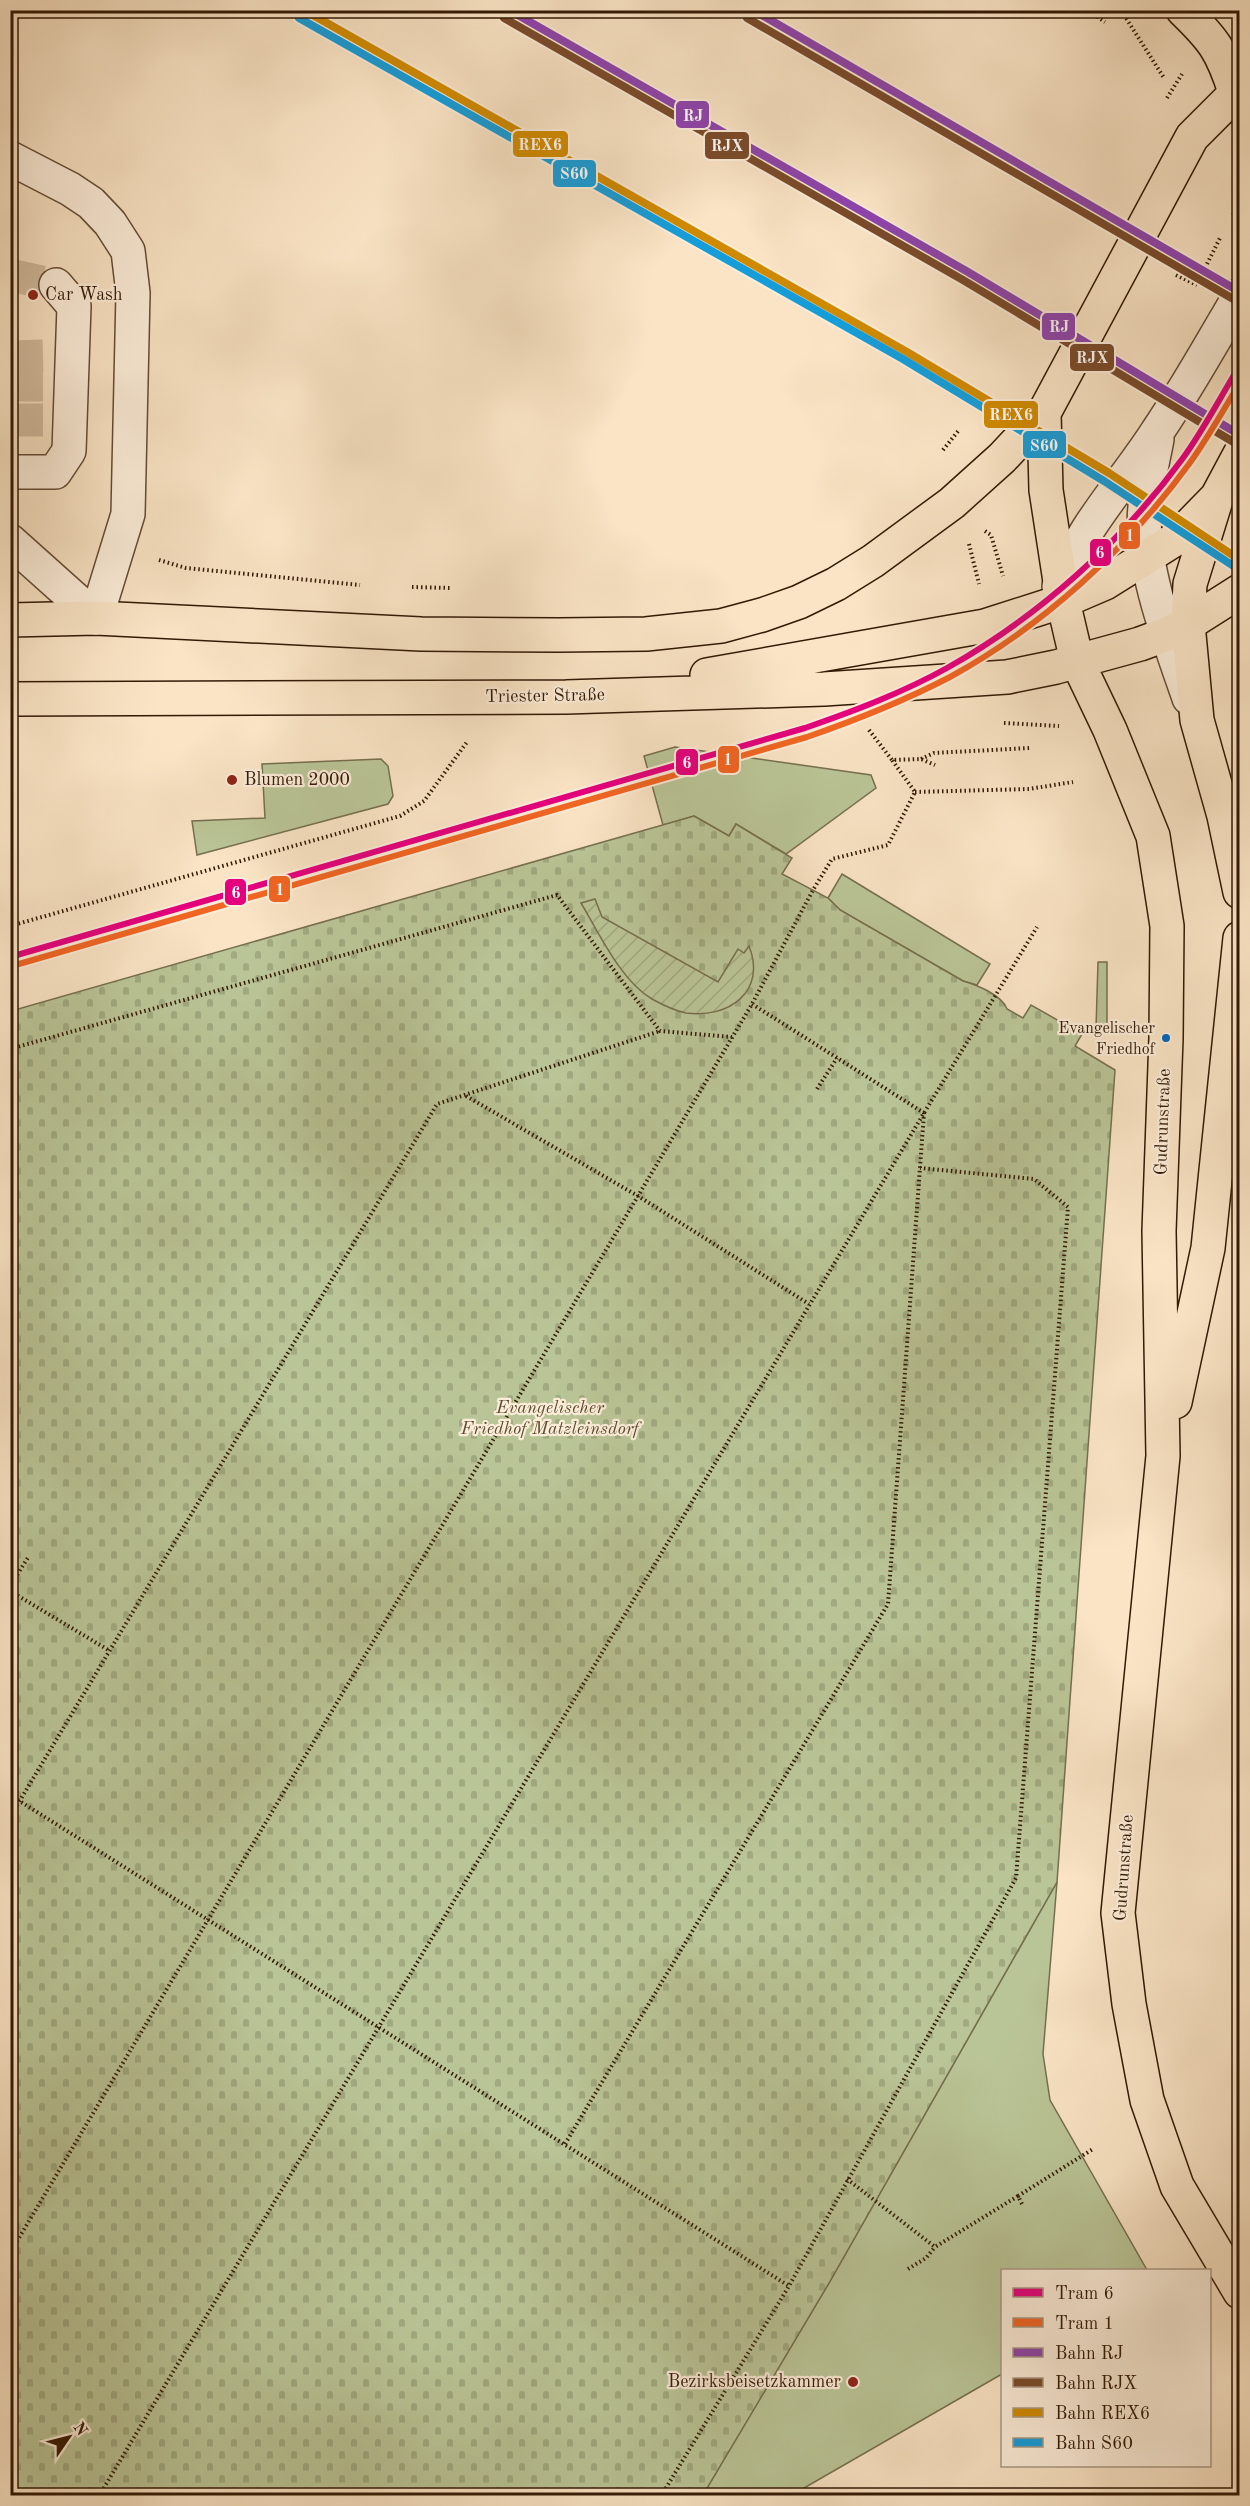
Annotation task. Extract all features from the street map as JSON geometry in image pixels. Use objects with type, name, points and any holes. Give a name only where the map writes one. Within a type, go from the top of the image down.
[{"type":"main road","points":[[10,620],[96,618],[490,635],[646,634],[721,626],[799,602],[836,584],[907,538],[952,503],[1002,458],[1044,413],[1192,137],[1237,91],[1225,60],[1208,34],[1183,10]]},
{"type":"main road","name":"Gudrunstraße","points":[[1044,413],[1046,490],[1061,593],[1077,661],[1110,730],[1153,836],[1167,926],[1166,1038],[1159,1231],[1163,1456]]},
{"type":"main road","points":[[1177,629],[1217,497],[1239,454]]},
{"type":"main road","points":[[566,697],[761,667],[969,629],[1061,593],[1105,583],[1177,538],[1217,497]]},
{"type":"main road","name":"Triester Straße","points":[[10,699],[566,697],[824,690],[1007,677],[1077,661],[1177,629],[1239,591]]},
{"type":"main road","points":[[1197,720],[1224,816],[1239,892]]},
{"type":"main road","name":"Gudrunstraße","points":[[1239,938],[1208,1248],[1163,1456],[1118,1913],[1129,2004],[1147,2100],[1177,2186],[1239,2292]]},
{"type":"lane","points":[[10,158],[70,189],[91,203],[110,223],[128,251],[133,293],[128,514],[96,618],[10,541]]},
{"type":"lane","points":[[10,472],[54,472],[69,450],[58,420],[59,370],[74,306],[56,285]]},
{"type":"lane","points":[[1061,593],[1071,555],[1089,525],[1158,431],[1239,295]]},
{"type":"lane","points":[[1158,431],[1144,508],[1148,557],[1177,629],[1197,720]]},
{"type":"path","points":[[1094,10],[1093,14],[1105,22]]},
{"type":"path","points":[[1116,10],[1124,15],[1164,78]]},
{"type":"path","points":[[1233,215],[1239,203]]},
{"type":"path","points":[[1202,273],[1221,237]]},
{"type":"path","points":[[117,547],[186,568],[369,586]]},
{"type":"path","points":[[404,587],[452,588]]},
{"type":"path","points":[[864,724],[915,792]]},
{"type":"path","points":[[10,926],[400,816],[424,801],[470,738]]},
{"type":"path","points":[[892,760],[921,759],[934,753],[1030,748]]},
{"type":"path","points":[[10,757],[20,757]]},
{"type":"path","points":[[921,759],[935,765]]},
{"type":"path","points":[[915,792],[1029,789],[1073,782]]},
{"type":"path","points":[[10,2253],[752,1004],[832,859],[888,845],[915,792]]},
{"type":"path","points":[[10,1049],[557,895],[660,1031]]},
{"type":"path","points":[[99,2496],[809,1304],[1037,927]]},
{"type":"path","points":[[752,1004],[924,1113]]},
{"type":"path","points":[[10,1817],[437,1104],[660,1031],[732,1037]]},
{"type":"path","points":[[817,1089],[837,1058]]},
{"type":"path","points":[[465,1095],[638,1196],[809,1304]]},
{"type":"path","points":[[565,2144],[888,1604],[924,1113]]},
{"type":"path","points":[[661,2496],[789,2286],[1016,1878],[1068,1207],[1034,1179],[920,1168]]},
{"type":"path","points":[[10,1586],[29,1556]]},
{"type":"path","points":[[10,1591],[110,1651]]},
{"type":"path","points":[[10,1795],[789,2286]]},
{"type":"path","points":[[908,2268],[926,2258],[935,2247],[1093,2149]]},
{"type":"path","points":[[847,2179],[935,2247]]},
{"type":"path","points":[[1018,2196],[1022,2204]]},
{"type":"path","points":[[10,2491],[17,2496]]},
{"type":"green space","points":[[675,747],[871,775],[876,788],[786,854],[736,824],[729,836],[694,816],[663,825],[644,756]]},
{"type":"green space","points":[[381,759],[388,766],[393,796],[388,804],[197,855],[192,821],[265,818],[262,764]]},
{"type":"green space","name":"Evangelischer Friedhof Matzleinsdorf","points":[[694,816],[729,836],[736,824],[792,858],[782,874],[828,898],[840,910],[963,981],[988,991],[1000,999],[1007,1009],[1023,1018],[1031,1005],[1082,1034],[1075,1046],[1115,1070],[1057,1882],[829,2283],[703,2495],[11,2495],[11,1011]]},
{"type":"green space","points":[[842,874],[990,964],[977,985],[963,981],[840,910],[828,898]]},
{"type":"green space","points":[[595,899],[602,917],[718,982],[738,949],[744,953],[749,946],[753,962],[753,976],[748,989],[730,1006],[702,1014],[682,1012],[652,999],[630,981],[621,969],[581,903]]},
{"type":"green space","points":[[1098,962],[1107,962],[1107,1033],[1096,1028]]},
{"type":"green space","points":[[1057,1882],[1043,2054],[1050,2100],[1146,2269],[1001,2269],[1001,2375],[792,2495],[702,2496],[829,2283]]},
{"type":"tunnel","points":[[10,275],[56,285]]},
{"type":"tunnel","points":[[10,357],[46,356]]},
{"type":"tunnel","points":[[10,385],[46,385]]},
{"type":"tunnel","points":[[10,420],[45,420]]},
{"type":"tram line","name":"6","points":[[10,957],[805,728],[913,686],[981,648],[1014,626],[1076,576],[1105,548],[1133,520],[1183,458],[1240,365]]},
{"type":"tram line","name":"1","points":[[12,966],[807,737],[915,694],[950,677],[1018,634],[1050,610],[1111,555],[1139,526],[1189,464],[1240,383]]},
{"type":"rail line","name":"REX6","points":[[304,10],[907,352],[1109,473],[1240,560]]},
{"type":"rail line","name":"RJ","points":[[509,10],[968,272],[1240,435]]},
{"type":"rail line","name":"RJ","points":[[753,10],[1240,292]]},
{"type":"rail line","name":"S60","points":[[299,18],[903,359],[1104,481],[1235,567]]},
{"type":"rail line","name":"RJX","points":[[504,18],[963,280],[1235,443]]},
{"type":"rail line","name":"RJX","points":[[747,18],[1235,300]]},
{"type":"place","name":"Car Wash","points":[[33,295]]},
{"type":"place","name":"Blumen 2000","points":[[232,780]]},
{"type":"place","name":"Evangelischer Friedhof","points":[[1166,1038]]},
{"type":"place","name":"Bezirksbeisetzkammer","points":[[853,2382]]}]
